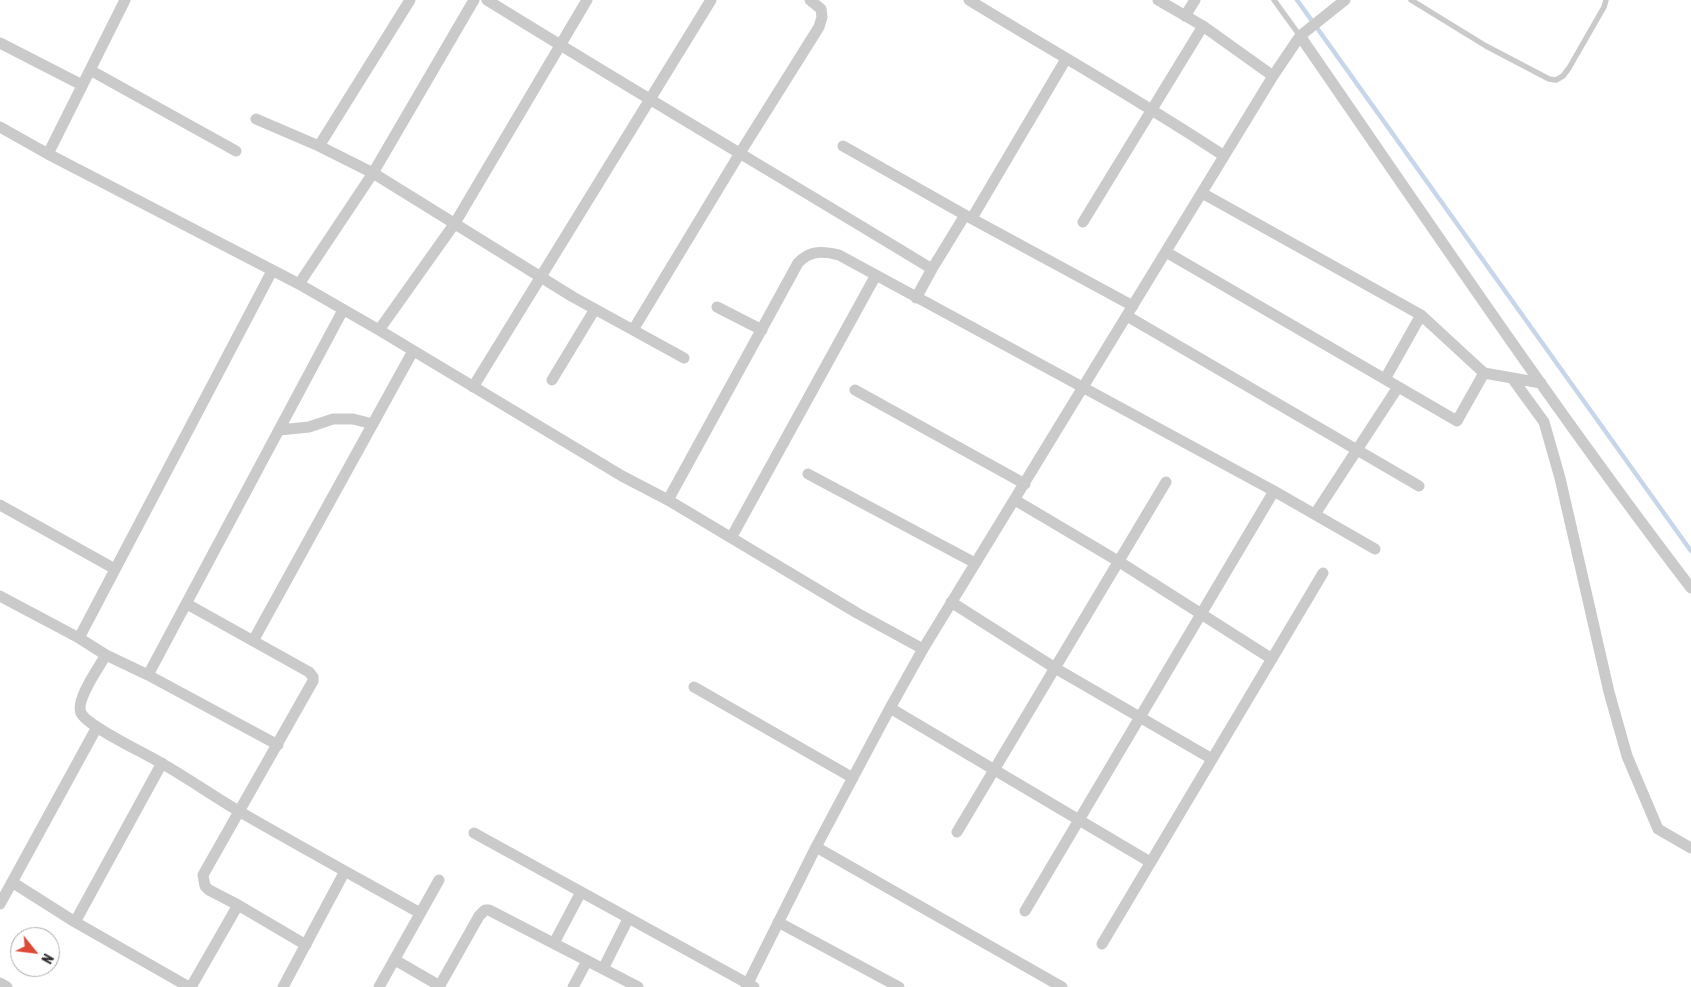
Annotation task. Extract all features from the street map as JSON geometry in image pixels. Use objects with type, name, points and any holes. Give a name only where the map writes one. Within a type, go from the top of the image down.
[{"type":"street","points":[[48,154],[125,0]]},
{"type":"street","points":[[319,146],[410,0]]},
{"type":"street","points":[[298,284],[373,173],[474,0]]},
{"type":"street","points":[[487,0],[650,101],[932,269]]},
{"type":"street","points":[[379,330],[455,223],[587,0]]},
{"type":"street","points":[[473,386],[711,0]]},
{"type":"street","points":[[634,330],[740,153],[819,27],[822,17],[821,9],[810,0]]},
{"type":"street","points":[[969,0],[1066,59],[1152,108],[1224,156]]},
{"type":"street","points":[[1158,0],[1202,26],[1273,76]]},
{"type":"street","points":[[1185,16],[1195,0]]},
{"type":"street","points":[[474,833],[749,986],[778,922],[816,847],[890,708],[951,602],[1084,388],[1273,76],[1302,34],[1345,0]]},
{"type":"street","points":[[1083,222],[1202,26]]},
{"type":"street","points":[[1302,34],[1541,383],[1622,498],[1691,588]]},
{"type":"street","points":[[0,43],[82,85]]},
{"type":"street","points":[[916,298],[932,269],[969,217],[1066,59]]},
{"type":"street","points":[[90,70],[236,151]]},
{"type":"street","points":[[256,119],[319,146],[373,173],[595,309],[684,358]]},
{"type":"street","points":[[0,127],[344,310],[622,476],[668,500],[857,613],[923,649]]},
{"type":"street","points":[[843,146],[1133,306]]},
{"type":"street","points":[[1202,194],[1422,315],[1484,373],[1541,383]]},
{"type":"street","points":[[668,500],[798,263],[804,256],[821,252],[839,255],[1316,514],[1375,549]]},
{"type":"street","points":[[1166,252],[1458,422],[1484,373]]},
{"type":"street","points":[[79,638],[272,271]]},
{"type":"street","points":[[731,538],[876,275]]},
{"type":"street","points":[[717,307],[762,330]]},
{"type":"street","points":[[552,380],[595,309]]},
{"type":"street","points":[[148,675],[344,310]]},
{"type":"street","points":[[1385,379],[1422,315]]},
{"type":"street","points":[[1127,316],[1419,486]]},
{"type":"street","points":[[254,641],[413,351]]},
{"type":"street","points":[[1512,378],[1544,422],[1560,478],[1609,692],[1627,756],[1658,829],[1691,848]]},
{"type":"street","points":[[1316,514],[1398,387]]},
{"type":"street","points":[[855,390],[1025,484]]},
{"type":"street","points":[[280,430],[309,427],[333,419],[353,419],[373,424]]},
{"type":"street","points":[[808,474],[975,563]]},
{"type":"street","points":[[957,832],[1166,482]]},
{"type":"street","points":[[1025,911],[1274,491]]},
{"type":"street","points":[[1015,500],[1118,560],[1272,659]]},
{"type":"street","points":[[0,505],[115,569]]},
{"type":"street","points":[[1102,944],[1323,573]]},
{"type":"street","points":[[0,596],[79,638],[106,655],[148,675],[278,745]]},
{"type":"street","points":[[951,602],[1055,668],[1212,759]]},
{"type":"street","points":[[187,604],[309,672],[313,677],[313,681],[278,745],[203,875],[203,881],[209,890],[306,945]]},
{"type":"street","points":[[106,655],[80,703],[80,711],[85,718],[240,812],[420,913]]},
{"type":"street","points":[[694,687],[853,778]]},
{"type":"street","points":[[890,708],[1150,862]]},
{"type":"street","points":[[0,904],[98,727]]},
{"type":"street","points":[[75,922],[162,763]]},
{"type":"street","points":[[816,847],[1062,987]]},
{"type":"street","points":[[283,987],[345,871]]},
{"type":"street","points":[[379,987],[439,880]]},
{"type":"street","points":[[12,882],[75,922],[190,987],[238,905]]},
{"type":"street","points":[[554,943],[581,892]]},
{"type":"street","points":[[395,960],[439,986],[479,916],[485,910],[495,912],[638,987]]},
{"type":"street","points":[[602,968],[628,919]]},
{"type":"street","points":[[778,922],[899,987]]},
{"type":"street","points":[[573,987],[587,961]]},
{"type":"street","points":[[0,983],[7,987]]},
{"type":"lane","points":[[1274,0],[1302,34]]},
{"type":"lane","points":[[1411,0],[1486,46],[1549,79],[1556,80],[1563,76],[1569,68],[1604,7],[1606,0]]},
{"type":"waterway","points":[[1297,0],[1691,551]]}]
